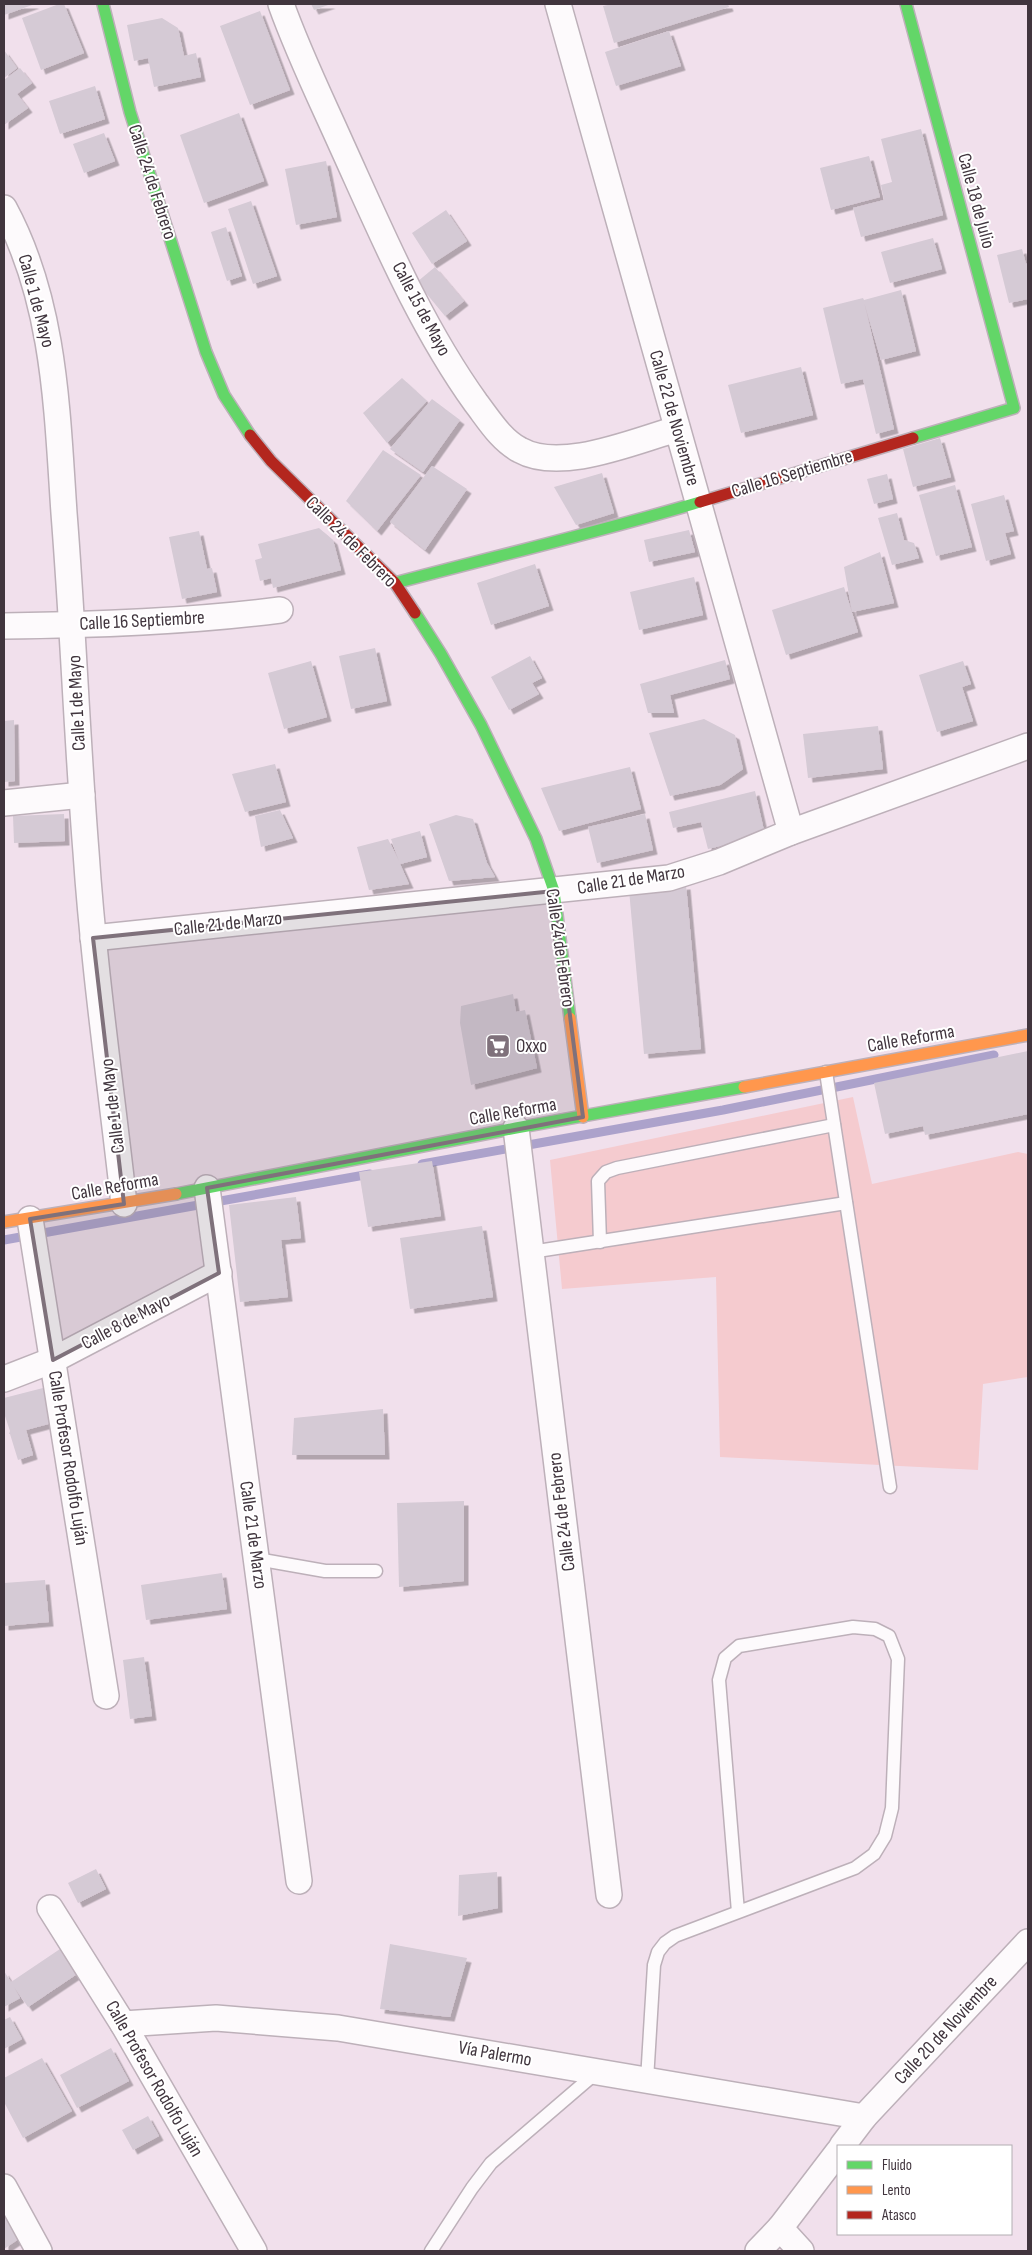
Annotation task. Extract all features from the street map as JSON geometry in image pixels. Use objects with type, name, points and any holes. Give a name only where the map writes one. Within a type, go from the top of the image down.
[{"type":"street","name":"Calle 24 de Febrero","points":[[103,4],[130,112],[206,352],[224,396],[242,425],[271,460],[395,583],[440,654],[481,725],[536,839],[554,891],[582,1117]]},
{"type":"street","name":"Calle 15 de Mayo","points":[[281,4],[394,260],[456,376],[502,437],[520,451],[542,458],[566,458],[599,452],[677,429]]},
{"type":"street","name":"Calle 22 de Noviembre","points":[[558,4],[791,832]]},
{"type":"street","name":"Calle 18 de Julio","points":[[906,4],[1014,408]]},
{"type":"street","name":"Calle 1 de Mayo","points":[[4,208],[14,227],[32,274],[42,308],[55,381],[93,938],[124,1204]]},
{"type":"street","name":"Calle 16 Septiembre","points":[[395,583],[517,550],[623,525],[1014,408]]},
{"type":"street","name":"Calle 16 Septiembre","points":[[4,626],[72,625],[228,616],[280,610]]},
{"type":"street","name":"Calle 21 de Marzo","points":[[93,938],[669,878],[719,862],[791,832],[1028,746]]},
{"type":"street","points":[[4,803],[82,795]]},
{"type":"street","name":"Calle Reforma","points":[[4,1222],[124,1204],[516,1128],[1028,1035]]},
{"type":"street","name":"Calle 24 de Febrero","points":[[516,1128],[608,1895]]},
{"type":"street","name":"Calle 21 de Marzo","points":[[207,1188],[299,1881]]},
{"type":"street","name":"Calle Profesor Rodolfo Luján","points":[[30,1219],[106,1696]]},
{"type":"street","name":"Calle 8 de Mayo","points":[[4,1379],[53,1360],[219,1273]]},
{"type":"street","name":"Calle Profesor Rodolfo Luján","points":[[50,1908],[123,2024],[254,2251]]},
{"type":"street","name":"Calle 20 de Noviembre","points":[[843,2145],[864,2117],[1028,1942]]},
{"type":"street","name":"Vía Palermo","points":[[123,2024],[216,2018],[338,2028],[864,2117]]},
{"type":"street","points":[[758,2251],[780,2228],[837,2153]]},
{"type":"street","points":[[4,2187],[39,2251]]},
{"type":"street","points":[[780,2228],[801,2251]]},
{"type":"lane","points":[[826,1072],[890,1487]]},
{"type":"lane","points":[[600,1242],[598,1181],[606,1172],[617,1168],[834,1125]]},
{"type":"lane","points":[[531,1252],[846,1203]]},
{"type":"lane","points":[[257,1560],[325,1571],[376,1571]]},
{"type":"lane","points":[[647,2080],[654,1965],[658,1952],[665,1943],[675,1936],[855,1868],[874,1854],[885,1836],[892,1808],[898,1659],[889,1636],[876,1629],[853,1626],[739,1646],[724,1658],[718,1680],[738,1912]]},
{"type":"lane","points":[[431,2251],[472,2188],[491,2163],[597,2072]]},
{"type":"highlighted area","points":[[554,891],[583,1117],[207,1188],[219,1273],[53,1360],[30,1219],[124,1204],[93,938]]},
{"type":"shaded area","points":[[853,1097],[872,1184],[1018,1152],[1028,1154],[1028,1377],[983,1384],[978,1470],[720,1457],[716,1277],[562,1289],[550,1160]]},
{"type":"building","points":[[4,4],[35,4],[4,15]]},
{"type":"building","points":[[59,4],[64,4],[84,53],[41,70],[22,18]]},
{"type":"building","points":[[311,4],[331,4],[314,10]]},
{"type":"building","points":[[612,4],[728,4],[729,7],[614,43],[603,6]]},
{"type":"building","points":[[260,11],[290,90],[250,105],[220,26]]},
{"type":"building","points":[[162,18],[178,28],[184,56],[196,53],[201,77],[154,87],[148,58],[134,61],[127,25]]},
{"type":"building","points":[[669,31],[681,66],[616,86],[605,52]]},
{"type":"building","points":[[4,50],[17,68],[4,78]]},
{"type":"building","points":[[20,68],[32,83],[17,94],[28,108],[4,125],[4,80]]},
{"type":"building","points":[[95,86],[105,119],[60,134],[49,101]]},
{"type":"building","points":[[239,113],[264,181],[204,203],[180,135]]},
{"type":"building","points":[[921,129],[943,215],[861,237],[853,208],[884,200],[881,185],[892,182],[881,139]]},
{"type":"building","points":[[104,133],[115,161],[84,173],[73,144]]},
{"type":"building","points":[[869,156],[880,197],[831,210],[820,168]]},
{"type":"building","points":[[326,161],[337,217],[296,225],[285,169]]},
{"type":"building","points":[[251,201],[277,276],[253,284],[228,209]]},
{"type":"building","points":[[446,210],[467,241],[432,264],[412,233]]},
{"type":"building","points":[[226,227],[242,276],[227,281],[211,232]]},
{"type":"building","points":[[933,238],[942,269],[890,283],[881,252]]},
{"type":"building","points":[[1022,249],[1026,264],[1028,263],[1028,299],[1009,303],[997,255]]},
{"type":"building","points":[[435,267],[464,301],[445,316],[417,282]]},
{"type":"building","points":[[901,290],[916,351],[881,360],[864,302],[894,429],[876,434],[863,379],[841,384],[823,308]]},
{"type":"building","points":[[801,367],[813,415],[741,433],[728,385]]},
{"type":"building","points":[[402,378],[427,401],[387,443],[363,413]]},
{"type":"building","points":[[432,399],[460,420],[423,472],[390,449]]},
{"type":"building","points":[[940,438],[951,477],[913,487],[903,449]]},
{"type":"building","points":[[383,450],[421,475],[377,531],[346,501]]},
{"type":"building","points":[[432,466],[467,489],[425,550],[390,522]]},
{"type":"building","points":[[602,473],[614,513],[576,525],[554,487]]},
{"type":"building","points":[[887,474],[893,499],[874,504],[867,479]]},
{"type":"building","points":[[955,485],[972,547],[936,556],[919,495]]},
{"type":"building","points":[[1004,495],[1014,531],[1005,533],[1011,554],[986,561],[971,504]]},
{"type":"building","points":[[897,513],[904,540],[914,543],[919,558],[892,565],[878,518]]},
{"type":"building","points":[[319,528],[333,540],[341,570],[273,588],[271,578],[260,581],[255,560],[262,558],[258,544]]},
{"type":"building","points":[[689,530],[695,552],[649,562],[644,540]]},
{"type":"building","points":[[199,531],[207,569],[212,568],[217,592],[182,599],[169,537]]},
{"type":"building","points":[[880,552],[894,603],[852,612],[844,567]]},
{"type":"building","points":[[535,564],[549,606],[491,625],[477,583]]},
{"type":"building","points":[[694,577],[703,615],[639,630],[630,592]]},
{"type":"building","points":[[844,587],[858,632],[786,655],[772,610]]},
{"type":"building","points":[[375,648],[387,701],[351,709],[339,656]]},
{"type":"building","points":[[530,656],[542,678],[532,683],[539,694],[509,710],[491,677]]},
{"type":"building","points":[[725,660],[730,679],[670,695],[674,713],[648,713],[640,684]]},
{"type":"building","points":[[311,661],[327,717],[284,729],[268,673]]},
{"type":"building","points":[[963,661],[971,684],[962,687],[973,721],[937,732],[919,675]]},
{"type":"building","points":[[704,719],[735,735],[743,769],[720,785],[670,796],[649,733]]},
{"type":"building","points":[[14,720],[15,781],[4,782],[4,721]]},
{"type":"building","points":[[878,726],[883,769],[808,778],[803,734]]},
{"type":"building","points":[[275,764],[286,802],[245,812],[232,774]]},
{"type":"building","points":[[630,767],[641,809],[559,831],[541,788]]},
{"type":"building","points":[[755,791],[765,835],[708,849],[701,822],[673,828],[669,812]]},
{"type":"building","points":[[280,810],[293,838],[261,847],[255,816]]},
{"type":"building","points":[[64,814],[65,841],[14,843],[13,816]]},
{"type":"building","points":[[645,814],[653,850],[597,863],[588,827]]},
{"type":"building","points":[[456,815],[473,819],[487,863],[495,877],[449,881],[429,824]]},
{"type":"building","points":[[420,831],[427,857],[400,864],[409,884],[369,890],[357,847],[388,839],[399,861],[391,839]]},
{"type":"building","points":[[686,885],[701,1049],[644,1054],[629,890]]},
{"type":"building","name":"Oxxo","points":[[513,994],[516,1012],[525,1010],[537,1068],[471,1085],[460,1023],[461,1006]]},
{"type":"building","points":[[1028,1051],[1028,1114],[925,1135],[923,1126],[885,1134],[874,1083]]},
{"type":"building","points":[[432,1161],[441,1216],[368,1227],[359,1172]]},
{"type":"building","points":[[296,1197],[301,1238],[281,1240],[288,1297],[240,1302],[229,1205]]},
{"type":"building","points":[[482,1226],[493,1297],[410,1309],[400,1238]]},
{"type":"building","points":[[43,1388],[52,1423],[26,1430],[33,1455],[18,1460],[4,1413],[4,1398]]},
{"type":"building","points":[[383,1409],[385,1455],[292,1455],[294,1418]]},
{"type":"building","points":[[464,1501],[464,1581],[399,1587],[397,1503]]},
{"type":"building","points":[[222,1573],[227,1609],[146,1620],[141,1585]]},
{"type":"building","points":[[45,1580],[49,1622],[4,1626],[4,1583]]},
{"type":"building","points":[[144,1657],[152,1716],[130,1719],[123,1660]]},
{"type":"building","points":[[96,1869],[106,1889],[78,1903],[68,1883]]},
{"type":"building","points":[[497,1872],[498,1908],[458,1916],[459,1875]]},
{"type":"building","points":[[390,1944],[467,1958],[450,2017],[380,2009]]},
{"type":"building","points":[[60,1949],[77,1974],[28,2007],[14,1987],[20,1998],[4,2007],[4,1971],[11,1982]]},
{"type":"building","points":[[10,2017],[22,2039],[4,2049],[4,2020]]},
{"type":"building","points":[[111,2048],[129,2081],[77,2108],[60,2075]]},
{"type":"building","points":[[42,2058],[72,2111],[23,2138],[4,2102],[4,2078]]},
{"type":"building","points":[[148,2116],[159,2136],[133,2150],[122,2130]]},
{"type":"building","points":[[4,2214],[20,2238],[4,2249]]},
{"type":"waterway","points":[[422,1164],[723,1110],[994,1055]]},
{"type":"waterway","points":[[4,1240],[370,1174]]},
{"type":"traffic: fast","points":[[103,4],[130,112],[206,352],[224,395],[250,435]]},
{"type":"traffic: fast","points":[[906,4],[1014,408],[913,438]]},
{"type":"traffic: fast","points":[[395,583],[586,534],[700,502]]},
{"type":"traffic: fast","points":[[415,613],[441,654],[481,725],[536,839],[554,891],[570,1018]]},
{"type":"traffic: fast","points":[[176,1194],[516,1128],[744,1087]]},
{"type":"traffic: slow","points":[[570,1018],[583,1117]]},
{"type":"traffic: slow","points":[[744,1087],[1028,1035]]},
{"type":"traffic: slow","points":[[4,1222],[176,1194]]},
{"type":"traffic: jam","points":[[250,435],[271,461],[395,583],[415,613]]},
{"type":"traffic: jam","points":[[700,502],[913,438]]},
{"type":"place","name":"Oxxo","points":[[498,1046]]}]
